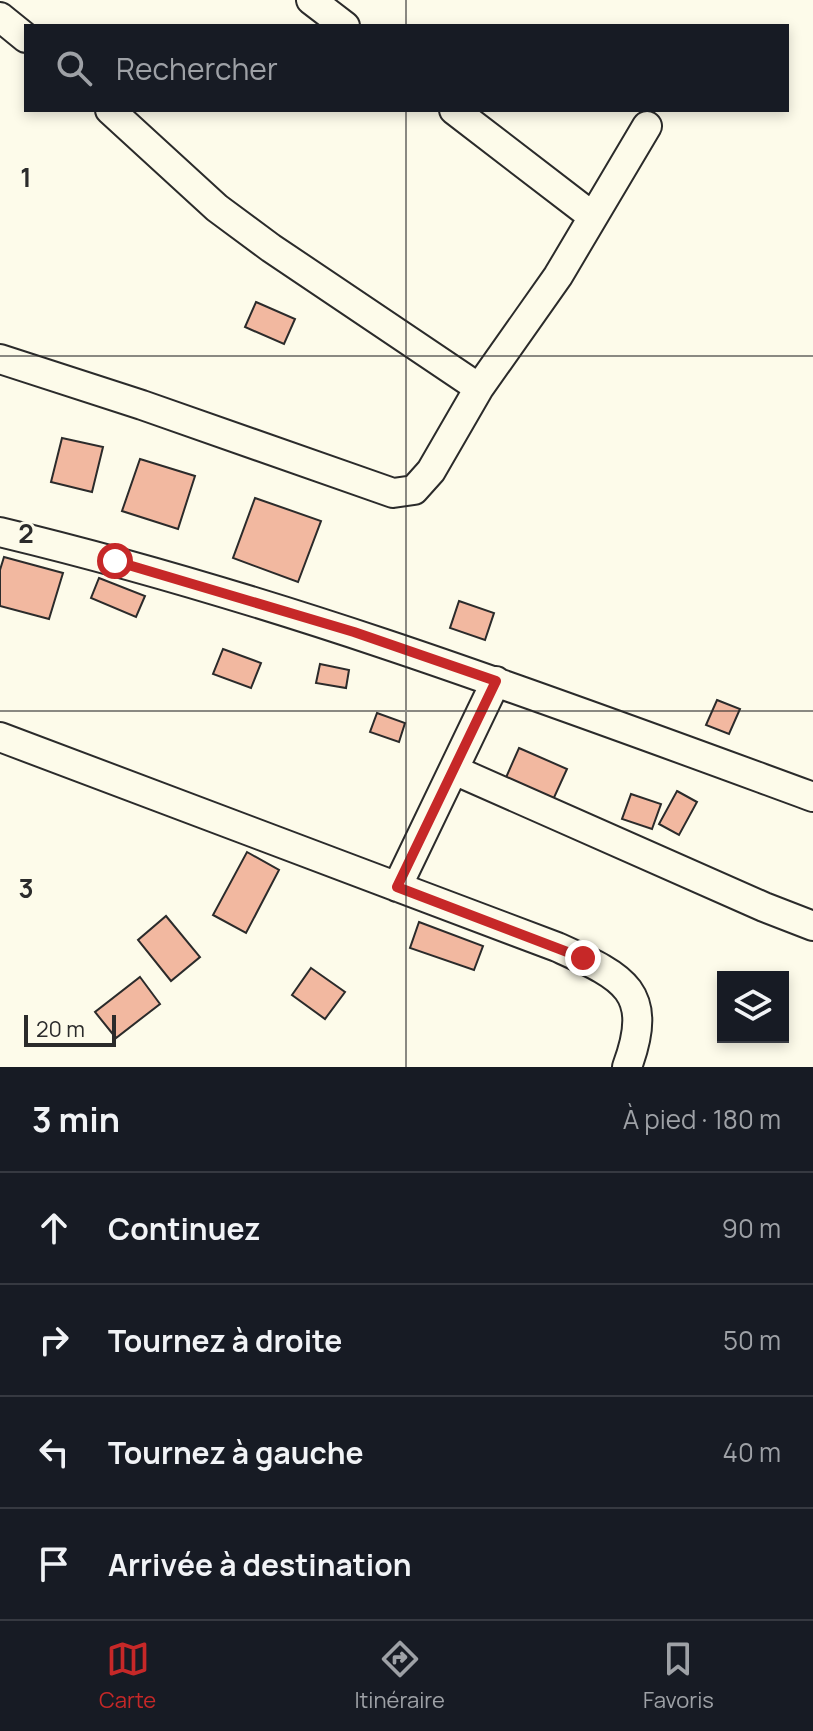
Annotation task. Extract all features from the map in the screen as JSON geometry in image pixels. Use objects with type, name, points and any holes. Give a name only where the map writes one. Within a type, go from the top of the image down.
[{"type":"street","points":[[311,0],[342,24]]},
{"type":"street","points":[[0,17],[24,36]]},
{"type":"street","points":[[112,112],[217,208],[479,388]]},
{"type":"street","points":[[457,112],[592,216]]},
{"type":"street","points":[[0,359],[393,493],[414,490],[422,482],[479,388],[550,289],[647,126]]},
{"type":"street","points":[[0,532],[221,591],[354,632],[813,797]]},
{"type":"street","points":[[397,887],[496,681]]},
{"type":"street","points":[[0,737],[557,947],[608,970],[628,991],[638,1014],[638,1038],[627,1067]]},
{"type":"street","points":[[454,770],[813,926]]},
{"type":"building","points":[[256,302],[295,319],[284,344],[245,327]]},
{"type":"building","points":[[62,438],[103,447],[92,492],[51,482]]},
{"type":"building","points":[[140,459],[195,476],[178,529],[122,511]]},
{"type":"building","points":[[255,498],[321,521],[298,582],[233,558]]},
{"type":"building","points":[[4,557],[63,573],[49,619],[0,606],[0,570]]},
{"type":"building","points":[[99,578],[145,596],[136,617],[91,598]]},
{"type":"building","points":[[459,601],[494,613],[485,640],[450,628]]},
{"type":"building","points":[[223,649],[261,663],[251,688],[213,674]]},
{"type":"building","points":[[320,664],[349,670],[346,688],[316,683]]},
{"type":"building","points":[[717,700],[740,709],[729,734],[706,725]]},
{"type":"building","points":[[377,713],[405,723],[399,742],[370,732]]},
{"type":"building","points":[[519,748],[567,769],[552,802],[504,782]]},
{"type":"building","points":[[677,791],[697,802],[679,835],[659,824]]},
{"type":"building","points":[[631,794],[661,804],[652,829],[622,819]]},
{"type":"building","points":[[247,852],[279,870],[246,933],[213,915]]},
{"type":"building","points":[[166,916],[200,957],[171,981],[138,940]]},
{"type":"building","points":[[419,922],[483,946],[474,970],[410,948]]},
{"type":"building","points":[[311,968],[345,992],[325,1019],[292,995]]},
{"type":"building","points":[[140,977],[160,1004],[116,1038],[95,1012]]},
{"type":"route","points":[[115,561],[354,632],[496,681],[397,887],[583,958]]}]
